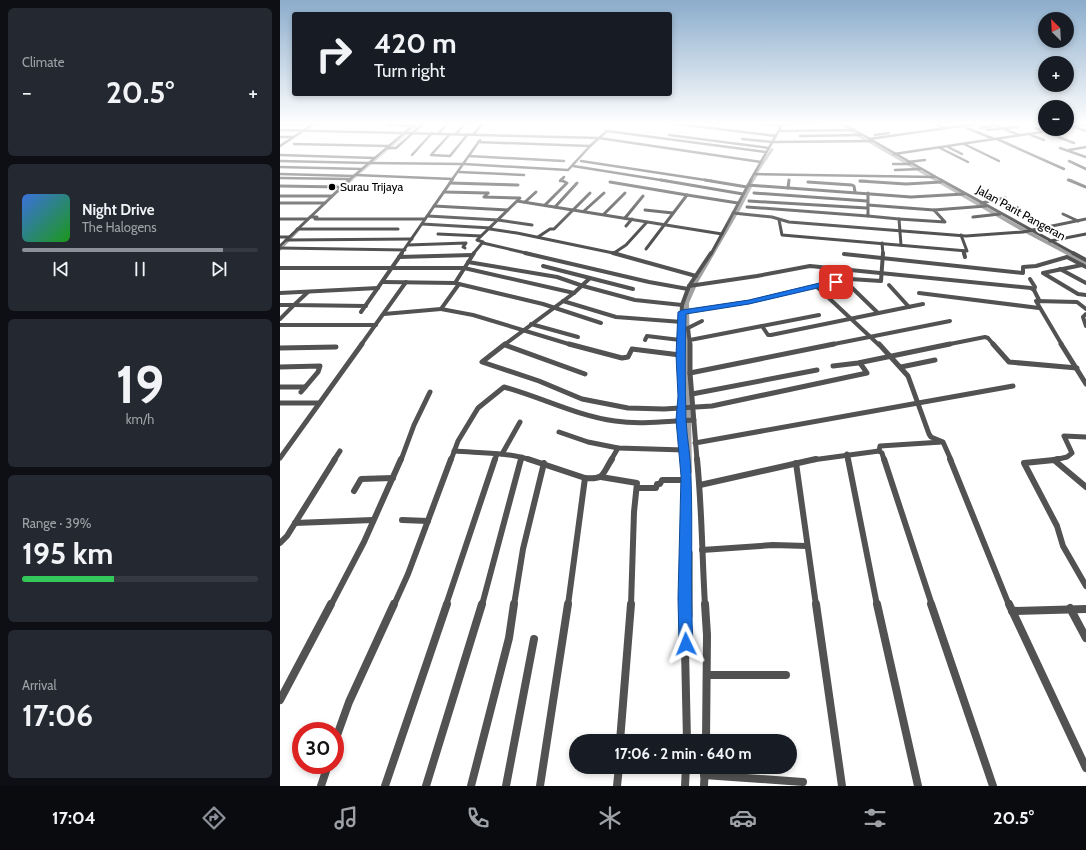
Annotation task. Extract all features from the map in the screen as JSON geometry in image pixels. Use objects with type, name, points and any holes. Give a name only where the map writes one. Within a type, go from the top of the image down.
[{"type":"street","points":[[281,248],[288,239],[341,187],[357,175],[362,168],[373,160]]},
{"type":"street","points":[[361,312],[467,160]]},
{"type":"street","points":[[539,160],[564,161]]},
{"type":"street","points":[[280,161],[464,164],[567,170],[573,166],[578,160]]},
{"type":"street","points":[[687,734],[686,634],[684,598],[686,480],[680,355],[680,340],[683,326],[682,305],[688,287],[722,234],[760,162],[745,160]]},
{"type":"street","name":"Jalan Parit Pangeran","points":[[903,160],[995,213],[1085,259]]},
{"type":"street","points":[[893,164],[925,160]]},
{"type":"street","points":[[963,160],[968,162]]},
{"type":"street","points":[[1043,160],[1064,169]]},
{"type":"street","points":[[581,161],[747,186],[929,197],[964,194]]},
{"type":"street","points":[[1069,161],[1086,169]]},
{"type":"street","points":[[573,166],[743,194]]},
{"type":"street","points":[[280,167],[362,168]]},
{"type":"street","points":[[895,170],[921,169]]},
{"type":"street","points":[[459,172],[524,175]]},
{"type":"street","points":[[280,174],[357,175],[518,185]]},
{"type":"street","points":[[754,174],[935,178]]},
{"type":"street","points":[[660,180],[667,175]]},
{"type":"street","points":[[545,205],[567,183],[560,181],[564,177]]},
{"type":"street","points":[[280,178],[350,180]]},
{"type":"street","points":[[788,188],[789,180]]},
{"type":"street","points":[[1068,180],[1086,187]]},
{"type":"street","points":[[805,212],[809,181],[852,185],[854,186],[855,192]]},
{"type":"street","points":[[860,181],[914,184],[942,181]]},
{"type":"street","points":[[610,182],[738,203]]},
{"type":"street","points":[[555,207],[577,184]]},
{"type":"street","points":[[280,186],[341,187]]},
{"type":"street","points":[[444,192],[488,193],[484,197],[520,198],[490,229],[477,240],[483,243],[649,282],[688,287],[807,266],[882,272],[1031,288],[1034,290]]},
{"type":"street","points":[[525,202],[536,192]]},
{"type":"street","points":[[538,237],[550,228],[554,229],[575,210],[590,193]]},
{"type":"street","points":[[584,211],[604,193]]},
{"type":"street","points":[[604,214],[625,193]]},
{"type":"street","points":[[754,193],[807,196],[867,205]]},
{"type":"street","points":[[868,193],[868,216]]},
{"type":"street","points":[[646,250],[687,195]]},
{"type":"street","points":[[280,196],[332,196]]},
{"type":"street","points":[[625,218],[643,196]]},
{"type":"street","points":[[749,201],[867,205],[934,210],[982,205],[1005,198]]},
{"type":"street","points":[[517,201],[722,234]]},
{"type":"street","points":[[280,203],[325,203]]},
{"type":"street","points":[[434,206],[508,210]]},
{"type":"street","points":[[747,207],[946,222],[934,210]]},
{"type":"street","points":[[645,210],[673,213]]},
{"type":"street","points":[[788,210],[789,222]]},
{"type":"street","points":[[733,213],[772,217],[789,222],[961,235],[1023,232],[1086,219]]},
{"type":"street","points":[[974,217],[995,213]]},
{"type":"street","points":[[1063,214],[1078,221]]},
{"type":"street","points":[[280,220],[317,217],[315,219],[426,218],[498,220],[532,226]]},
{"type":"street","points":[[515,222],[523,217]]},
{"type":"street","points":[[626,226],[632,219]]},
{"type":"street","points":[[899,219],[902,245]]},
{"type":"street","points":[[779,220],[782,235],[967,250],[961,235]]},
{"type":"street","points":[[614,253],[626,245],[647,222]]},
{"type":"street","points":[[422,224],[468,226],[538,237],[614,253],[696,276]]},
{"type":"street","points":[[299,229],[398,229]]},
{"type":"street","points":[[438,234],[481,236]]},
{"type":"street","points":[[1050,241],[1086,234]]},
{"type":"street","points":[[280,237],[294,240],[412,239]]},
{"type":"street","points":[[292,248],[301,240]]},
{"type":"street","points":[[408,245],[466,243],[463,247],[465,248]]},
{"type":"street","points":[[441,310],[472,255],[483,243]]},
{"type":"street","points":[[682,312],[749,302],[844,280],[854,279],[881,281],[884,265],[882,244]]},
{"type":"street","points":[[281,248],[405,250]]},
{"type":"street","points":[[963,250],[965,258]]},
{"type":"street","points":[[844,254],[1023,273],[1023,267],[1036,266],[1066,257],[1084,266]]},
{"type":"street","points":[[399,257],[472,255]]},
{"type":"street","points":[[468,262],[556,278],[635,300],[682,305]]},
{"type":"street","points":[[543,266],[589,279],[633,289]]},
{"type":"street","points":[[1084,266],[1043,273],[1078,294],[1086,295]]},
{"type":"street","points":[[280,268],[464,268],[574,293]]},
{"type":"street","points":[[1060,269],[1086,284]]},
{"type":"street","points":[[589,279],[574,293],[482,362],[539,381],[587,400],[622,408],[683,408],[712,406],[867,374],[860,363]]},
{"type":"street","points":[[1030,279],[1035,287],[1034,290],[1039,308],[1086,384]]},
{"type":"street","points":[[844,280],[878,313]]},
{"type":"street","points":[[383,282],[457,284],[554,307],[593,322],[601,323]]},
{"type":"street","points":[[280,458],[406,282]]},
{"type":"street","points":[[889,285],[909,307]]},
{"type":"street","points":[[816,286],[871,336],[908,376],[928,434],[931,437],[943,442],[1012,611],[1086,768]]},
{"type":"street","points":[[280,292],[378,288]]},
{"type":"street","points":[[280,319],[308,292]]},
{"type":"street","points":[[918,293],[1039,308]]},
{"type":"street","points":[[563,301],[616,317],[683,326],[702,321]]},
{"type":"street","points":[[1037,301],[1077,302],[1086,309]]},
{"type":"street","points":[[762,326],[768,335],[771,335],[923,304]]},
{"type":"street","points":[[280,305],[366,306]]},
{"type":"street","points":[[384,314],[441,310],[469,314],[523,331],[622,358],[628,357],[632,349],[680,355]]},
{"type":"street","points":[[1086,314],[1083,317],[1086,326]]},
{"type":"street","points":[[690,340],[820,315]]},
{"type":"street","points":[[681,369],[690,371],[950,320]]},
{"type":"street","points":[[531,324],[578,337]]},
{"type":"street","points":[[280,325],[376,325]]},
{"type":"street","points":[[683,326],[690,340],[691,407],[700,485],[707,635],[706,734]]},
{"type":"street","points":[[645,340],[647,336],[680,340]]},
{"type":"street","points":[[833,366],[892,357],[985,337],[988,338],[1009,362],[1077,368]]},
{"type":"street","points":[[504,345],[585,374]]},
{"type":"street","points":[[280,348],[336,347]]},
{"type":"street","points":[[901,367],[935,360]]},
{"type":"street","points":[[280,367],[320,366],[318,372],[300,392]]},
{"type":"street","points":[[692,394],[817,370]]},
{"type":"street","points":[[695,443],[916,402],[1013,386]]},
{"type":"street","points":[[280,387],[305,387]]},
{"type":"street","points":[[342,722],[349,702],[408,574],[454,451],[465,427],[478,408],[503,387],[527,393],[604,420],[628,422],[693,420]]},
{"type":"street","points":[[280,700],[355,560],[393,478],[411,430],[430,392]]},
{"type":"street","points":[[280,403],[319,403]]},
{"type":"street","points":[[385,786],[499,454],[520,422]]},
{"type":"street","points":[[558,432],[588,442],[618,448],[684,450]]},
{"type":"street","points":[[1086,437],[1063,436],[1072,454],[1067,457],[1054,460],[1025,462],[1024,464],[1057,526],[1063,546],[1086,586]]},
{"type":"street","points":[[700,485],[796,463],[879,450],[880,446],[943,442]]},
{"type":"street","points":[[601,477],[618,448]]},
{"type":"street","points":[[280,543],[287,536],[340,450]]},
{"type":"street","points":[[879,450],[882,453],[891,486],[992,786]]},
{"type":"street","points":[[454,451],[522,457],[544,463],[585,478],[597,479],[601,477],[638,483],[634,512],[633,580],[621,734]]},
{"type":"street","points":[[847,454],[880,620],[918,786]]},
{"type":"street","points":[[426,786],[465,665],[501,540],[522,457]]},
{"type":"street","points":[[1054,460],[1086,487]]},
{"type":"street","points":[[471,786],[507,644],[523,549],[544,463]]},
{"type":"street","points":[[796,463],[842,786]]},
{"type":"street","points":[[354,491],[361,479],[393,478]]},
{"type":"street","points":[[540,786],[565,629],[585,478]]},
{"type":"street","points":[[637,488],[656,488],[657,484],[660,484],[662,480],[686,480]]},
{"type":"street","points":[[295,523],[373,520]]},
{"type":"street","points":[[402,520],[428,521]]},
{"type":"street","points":[[702,550],[773,545],[807,546]]},
{"type":"street","points":[[1012,611],[1070,608],[1086,609]]},
{"type":"street","points":[[1070,608],[1086,638]]},
{"type":"street","points":[[506,786],[534,639]]},
{"type":"street","points":[[707,675],[786,675]]},
{"type":"street","points":[[322,786],[325,774]]},
{"type":"street","points":[[617,786],[618,774]]},
{"type":"street","points":[[685,786],[686,774]]},
{"type":"street","points":[[704,786],[705,774]]},
{"type":"street","points":[[732,774],[803,782]]},
{"type":"waterway","points":[[351,181],[376,160]]},
{"type":"waterway","points":[[757,173],[765,160]]},
{"type":"waterway","points":[[900,160],[930,177]]},
{"type":"waterway","points":[[750,185],[756,175]]},
{"type":"waterway","points":[[932,178],[1020,228],[1086,263]]},
{"type":"waterway","points":[[338,192],[352,180]]},
{"type":"waterway","points":[[737,212],[750,187]]},
{"type":"waterway","points":[[695,283],[735,215]]},
{"type":"waterway","points":[[280,250],[300,229]]},
{"type":"waterway","points":[[688,472],[686,303],[693,287]]},
{"type":"waterway","points":[[688,552],[688,616]]},
{"type":"place","name":"Surau Trijaya","points":[[332,187]]},
{"type":"route","points":[[686,644],[684,598],[684,541],[686,523],[684,510],[686,476],[681,420],[682,396],[680,355],[682,312],[749,302],[836,282]]}]
